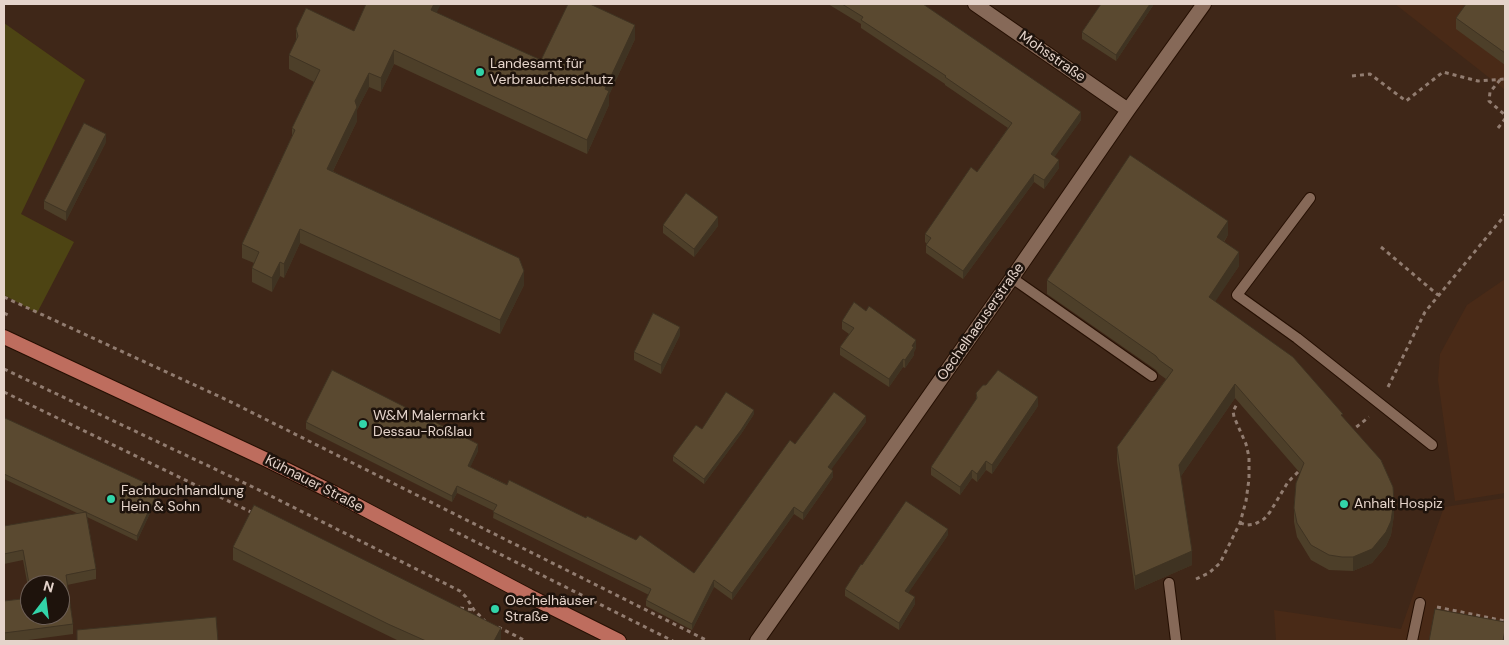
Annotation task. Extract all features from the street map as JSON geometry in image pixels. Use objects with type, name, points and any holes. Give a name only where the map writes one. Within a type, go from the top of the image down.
[{"type":"main road","name":"Kühnauer Straße","points":[[4,337],[301,477],[619,641]]},
{"type":"street","name":"Mohsstraße","points":[[975,4],[1128,110]]},
{"type":"street","name":"Oechelhaeuserstraße","points":[[757,641],[1204,4]]},
{"type":"lane","points":[[1310,198],[1237,295],[1297,338],[1432,445]]},
{"type":"lane","points":[[1012,278],[1152,376]]},
{"type":"lane","points":[[1168,583],[1176,641]]},
{"type":"lane","points":[[1412,641],[1420,604]]},
{"type":"path","points":[[1352,76],[1370,74],[1406,101],[1443,72],[1478,81],[1505,79]]},
{"type":"path","points":[[1500,79],[1490,92],[1489,100],[1505,115]]},
{"type":"path","points":[[1498,128],[1505,119]]},
{"type":"path","points":[[1344,436],[1372,414],[1380,404],[1425,312],[1505,215]]},
{"type":"path","points":[[1381,247],[1438,295]]},
{"type":"path","points":[[4,297],[227,400],[708,641]]},
{"type":"path","points":[[4,369],[255,488],[460,591],[484,620],[526,641]]},
{"type":"path","points":[[4,392],[262,517]]},
{"type":"path","points":[[1196,579],[1209,573],[1220,562],[1240,523],[1246,501],[1249,458],[1246,444],[1234,417],[1233,411],[1237,404]]},
{"type":"path","points":[[1240,523],[1247,525],[1255,524],[1264,519],[1288,482],[1304,467]]},
{"type":"path","points":[[1420,604],[1505,621]]},
{"type":"path","points":[[459,608],[474,610]]},
{"type":"shaded area","points":[[1395,4],[1505,4],[1505,90]]},
{"type":"shaded area","points":[[4,23],[85,80],[21,214],[74,242],[37,313],[4,295]]},
{"type":"shaded area","points":[[1505,279],[1505,493],[1455,501],[1438,380],[1440,354],[1467,305]]},
{"type":"shaded area","points":[[1505,498],[1505,641],[1276,641],[1274,610],[1401,629],[1444,507]]},
{"type":"building","points":[[366,4],[434,4],[431,10],[541,60],[568,4],[590,4],[635,25],[605,89],[609,91],[587,140],[394,50],[381,78],[369,73],[355,101],[357,107],[327,169],[519,258],[524,271],[500,320],[300,229],[284,264],[280,262],[272,278],[252,268],[259,252],[242,244],[295,130],[292,128],[320,70],[289,55],[298,36],[296,29],[306,8],[354,31]]},
{"type":"building","points":[[842,4],[923,4],[1081,112],[1051,154],[1059,160],[1044,180],[1034,174],[963,271],[926,245],[931,238],[925,234],[971,167],[977,172],[1012,123],[946,76],[861,20],[863,17]]},
{"type":"building","points":[[1101,4],[1150,4],[1116,55],[1082,32]]},
{"type":"building","points":[[1466,4],[1505,4],[1505,53],[1456,18]]},
{"type":"building","points":[[84,123],[106,134],[66,212],[44,201]]},
{"type":"building","points":[[1130,155],[1228,221],[1217,237],[1239,252],[1209,297],[1293,357],[1381,460],[1393,487],[1394,501],[1391,521],[1386,532],[1372,549],[1353,557],[1342,557],[1329,555],[1311,545],[1297,523],[1294,508],[1296,483],[1304,463],[1235,384],[1179,465],[1192,551],[1135,576],[1117,447],[1173,370],[1156,356],[1047,280]]},
{"type":"building","points":[[686,193],[718,217],[694,249],[663,225]]},
{"type":"building","points":[[854,302],[866,311],[869,306],[916,340],[912,346],[914,347],[905,360],[903,359],[889,379],[840,347],[854,328],[842,321]]},
{"type":"building","points":[[653,313],[680,327],[661,365],[634,352]]},
{"type":"building","points":[[332,370],[478,444],[468,466],[507,485],[509,480],[636,540],[640,535],[694,573],[790,440],[795,444],[834,392],[866,416],[828,467],[833,471],[803,513],[794,507],[732,593],[714,580],[692,624],[646,600],[651,589],[493,512],[497,505],[457,486],[452,496],[306,422]]},
{"type":"building","points":[[998,370],[1038,397],[992,465],[986,461],[977,474],[972,470],[960,487],[931,467],[977,398],[976,393],[983,385],[986,385]]},
{"type":"building","points":[[726,392],[754,410],[704,479],[673,456],[696,425],[702,429]]},
{"type":"building","points":[[5,418],[159,489],[137,536],[4,474]]},
{"type":"building","points":[[906,501],[948,529],[905,591],[915,597],[899,623],[845,589]]},
{"type":"building","points":[[254,505],[501,628],[494,641],[426,641],[233,547]]},
{"type":"building","points":[[86,512],[96,569],[66,575],[27,575],[23,550],[4,554],[4,526]]},
{"type":"building","points":[[20,599],[20,625],[65,625],[4,633],[4,601]]},
{"type":"building","points":[[70,603],[73,624],[70,624]]},
{"type":"building","points":[[1435,609],[1505,622],[1503,641],[1429,641]]},
{"type":"building","points":[[216,617],[218,641],[77,641],[77,630]]},
{"type":"place","name":"Landesamt für Verbraucherschutz","points":[[480,72]]},
{"type":"place","name":"W&M Malermarkt Dessau-Roßlau","points":[[363,424]]},
{"type":"place","name":"Fachbuchhandlung Hein & Sohn","points":[[111,499]]},
{"type":"place","name":"Anhalt Hospiz","points":[[1344,504]]},
{"type":"place","name":"Oechelhäuser Straße","points":[[495,609]]}]
